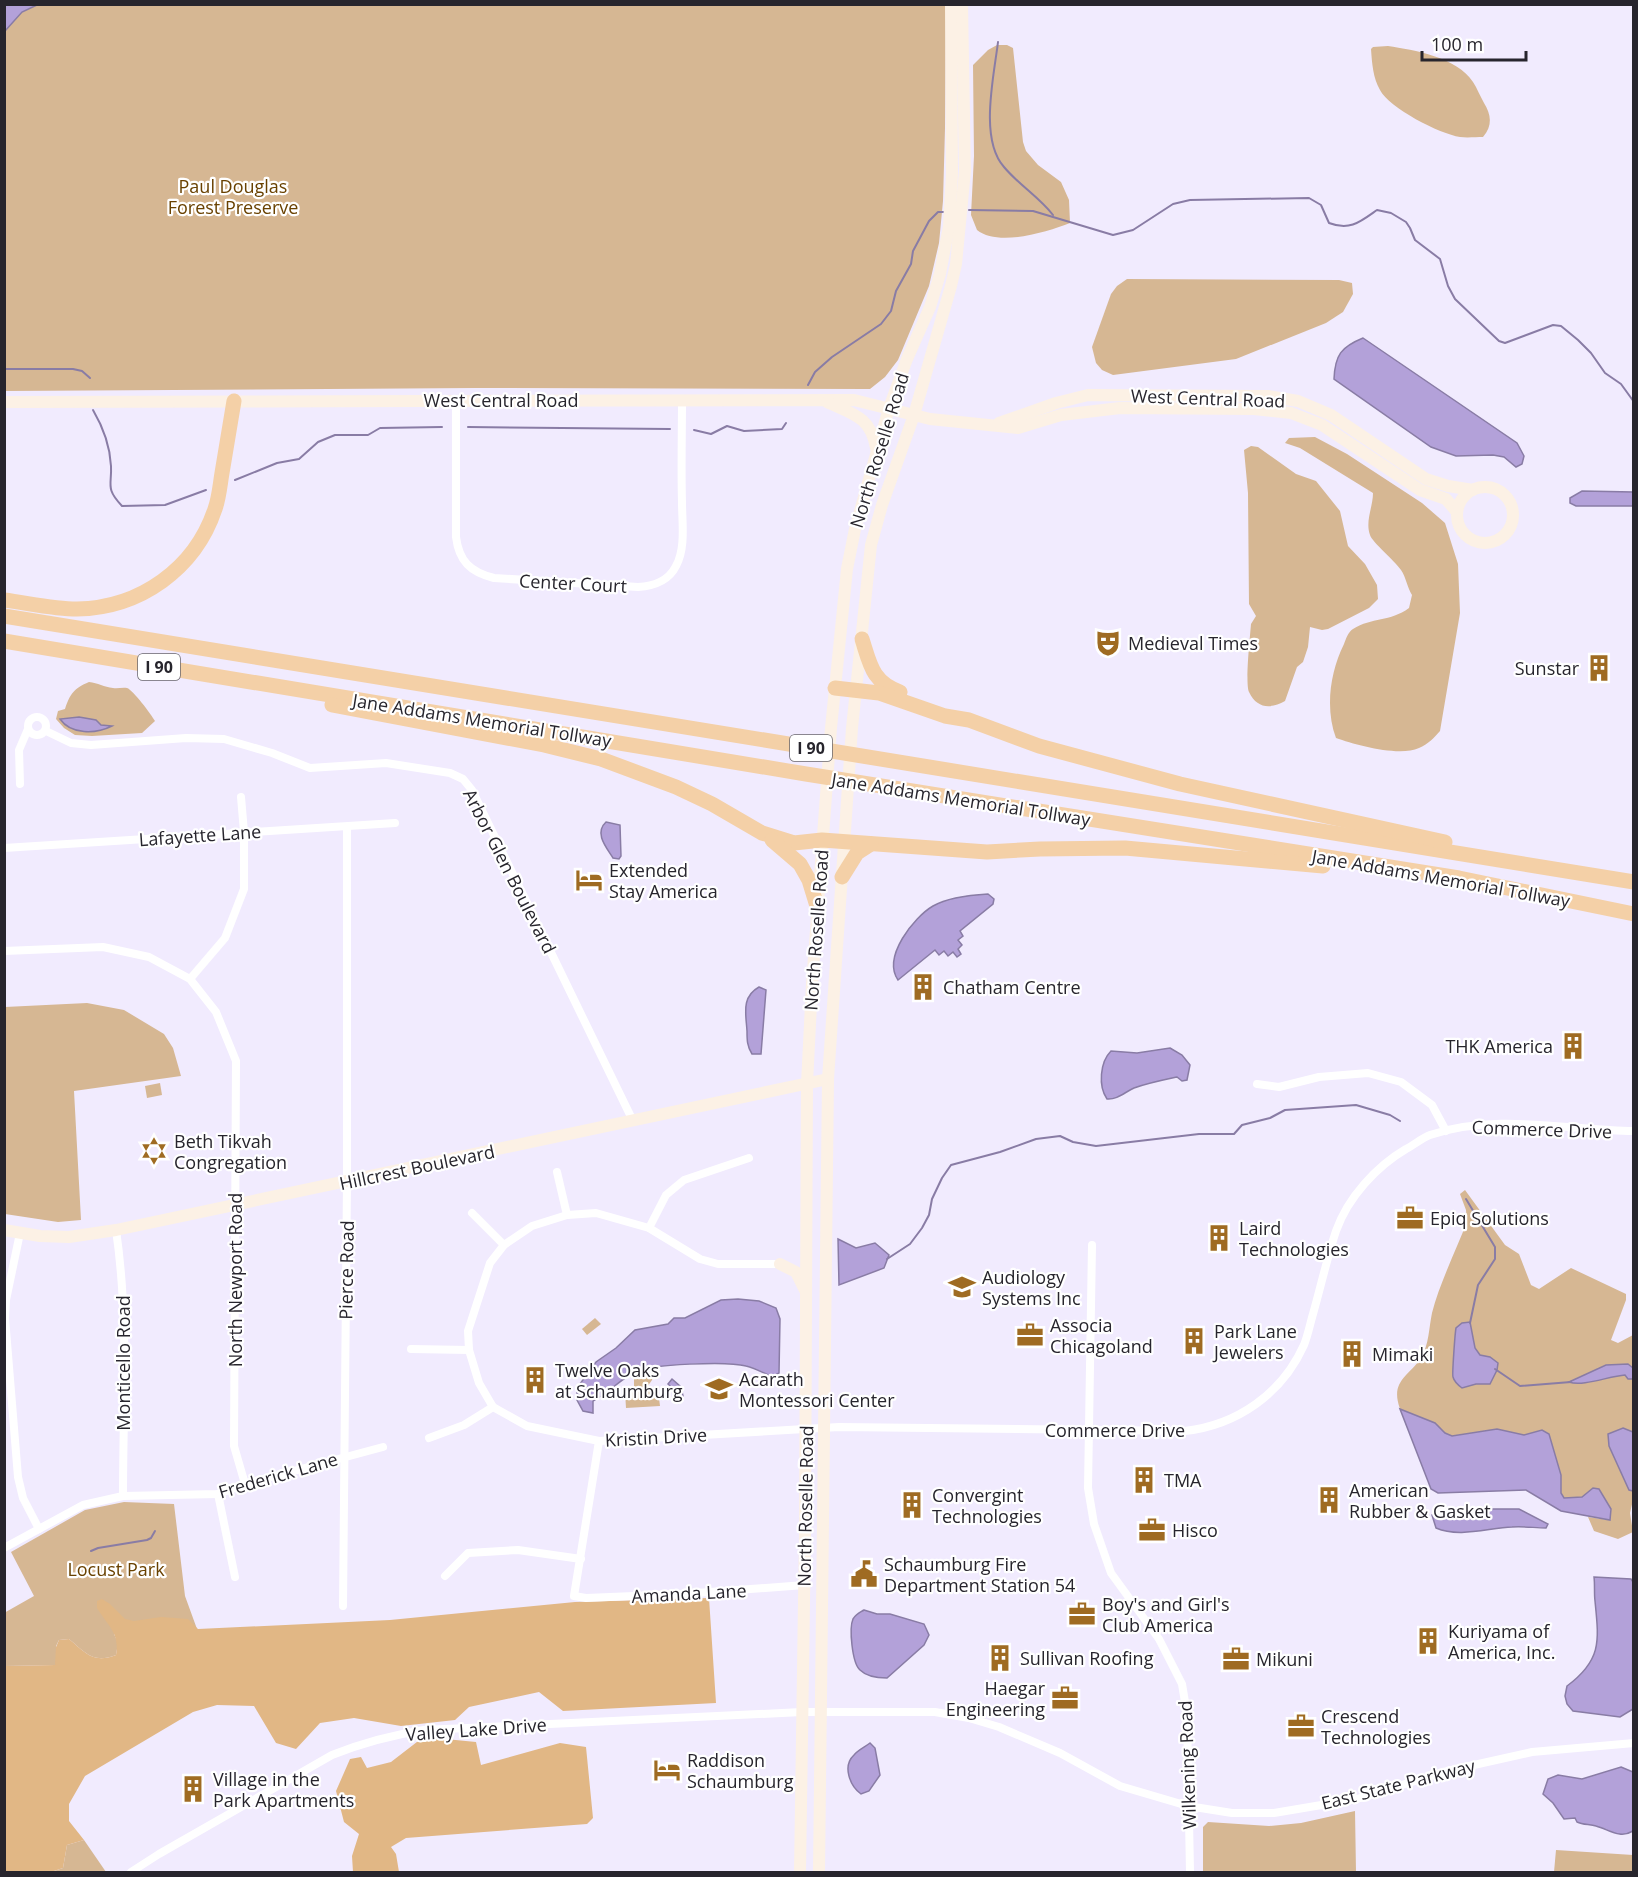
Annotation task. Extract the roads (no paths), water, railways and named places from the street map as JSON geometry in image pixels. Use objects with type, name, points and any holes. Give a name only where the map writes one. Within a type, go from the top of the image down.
[{"type":"highway","points":[[4,600],[73,609],[103,606],[133,598],[162,582],[174,572],[184,563],[203,537],[216,508],[234,401]]},
{"type":"highway","name":"Jane Addams Memorial Tollway","points":[[4,616],[1634,882]]},
{"type":"highway","points":[[862,639],[873,672],[886,686],[954,710],[969,720]]},
{"type":"highway","name":"Jane Addams Memorial Tollway","points":[[4,641],[806,774],[1458,878],[1634,914]]},
{"type":"highway","points":[[221,677],[292,698],[544,745],[600,759],[676,787],[712,804],[762,833],[800,864],[817,906]]},
{"type":"highway","points":[[835,688],[879,693],[945,716],[969,720],[1039,746],[1180,784],[1618,879]]},
{"type":"highway","points":[[762,833],[794,843],[822,840],[987,852],[1125,848],[1458,878]]},
{"type":"highway","points":[[842,876],[857,853],[871,844]]},
{"type":"main road","name":"North Roselle Road","points":[[800,1872],[806,1428],[807,1084],[817,906],[831,728],[847,569],[855,529],[889,408],[930,307],[940,274],[949,226],[952,174],[951,4]]},
{"type":"main road","name":"North Roselle Road","points":[[819,1872],[828,1079],[852,728],[871,545],[884,499],[914,415],[951,286],[959,244],[965,171],[962,4]]},
{"type":"main road","name":"West Central Road","points":[[995,424],[1088,395],[1214,402],[1291,413],[1336,433],[1420,490],[1446,499],[1457,512]]},
{"type":"main road","points":[[1119,395],[1120,408]]},
{"type":"main road","name":"West Central Road","points":[[4,402],[854,400],[940,420],[1018,428],[1061,415],[1268,396],[1305,404],[1331,415],[1426,479],[1448,486],[1473,490]]},
{"type":"main road","points":[[823,401],[854,414],[867,423],[874,434],[876,452]]},
{"type":"main road","points":[[1300,416],[1305,404]]},
{"type":"main road","points":[[1487,487],[1507,497],[1511,503],[1514,518],[1508,532],[1503,537],[1492,543],[1479,543],[1462,532],[1457,512],[1465,495],[1473,490],[1487,487]]},
{"type":"main road","name":"Hillcrest Boulevard","points":[[4,1230],[40,1236],[69,1237],[116,1230],[828,1079]]},
{"type":"main road","points":[[780,1264],[806,1251]]},
{"type":"main road","points":[[780,1264],[796,1272],[806,1291]]},
{"type":"street","name":"Center Court","points":[[456,400],[456,537],[460,552],[469,567],[478,573],[494,578],[638,587],[650,586],[666,579],[680,557],[682,400]]},
{"type":"street","name":"Arbor Glen Boulevard","points":[[39,717],[46,722],[45,731],[37,735],[31,733],[28,729],[30,720],[39,717]]},
{"type":"street","points":[[20,784],[19,750],[28,729]]},
{"type":"street","name":"Arbor Glen Boulevard","points":[[45,731],[71,743],[91,745],[186,738],[224,739],[272,753],[310,768],[386,763],[450,773],[463,779],[472,790],[633,1120]]},
{"type":"street","points":[[4,951],[103,947],[149,957],[190,979],[225,938],[244,889],[242,798]]},
{"type":"street","name":"Lafayette Lane","points":[[4,848],[395,823]]},
{"type":"street","name":"Pierce Road","points":[[343,1606],[347,1182],[347,827]]},
{"type":"street","name":"North Newport Road","points":[[190,979],[216,1012],[236,1061],[234,1446],[245,1484]]},
{"type":"street","points":[[1257,1084],[1279,1087],[1319,1077],[1368,1073],[1401,1082],[1407,1086],[1432,1105],[1446,1131]]},
{"type":"street","name":"Commerce Drive","points":[[825,1428],[1185,1431],[1206,1428],[1232,1419],[1268,1395],[1285,1377],[1304,1344],[1337,1229],[1348,1208],[1371,1177],[1389,1159],[1427,1136],[1466,1125],[1520,1124],[1634,1131]]},
{"type":"street","points":[[649,1228],[666,1195],[684,1180],[750,1158]]},
{"type":"street","points":[[557,1172],[567,1215]]},
{"type":"street","points":[[472,1212],[504,1245]]},
{"type":"street","points":[[429,1438],[464,1425],[492,1407],[479,1383],[469,1350],[468,1331],[490,1263],[504,1245],[532,1226],[567,1215],[597,1213],[649,1228],[700,1259],[718,1264],[780,1264]]},
{"type":"street","name":"Monticello Road","points":[[116,1230],[122,1274],[123,1306],[123,1496]]},
{"type":"street","points":[[20,1233],[4,1318],[7,1390],[18,1477],[23,1498],[39,1529]]},
{"type":"street","name":"Wilkening Road","points":[[1092,1245],[1088,1488],[1094,1524],[1110,1573],[1160,1639],[1182,1684],[1187,1714],[1190,1872]]},
{"type":"street","points":[[411,1349],[469,1350]]},
{"type":"street","name":"Kristin Drive","points":[[492,1407],[527,1426],[599,1442],[825,1428]]},
{"type":"street","points":[[445,1576],[468,1553],[518,1550],[581,1559],[599,1442]]},
{"type":"street","name":"Frederick Lane","points":[[4,1548],[83,1505],[123,1496],[218,1494],[245,1484],[383,1447]]},
{"type":"street","points":[[218,1494],[235,1577]]},
{"type":"street","name":"Amanda Lane","points":[[581,1559],[574,1596],[586,1598],[804,1586]]},
{"type":"street","name":"Valley Lake Drive","points":[[131,1872],[332,1755],[362,1743],[397,1734],[424,1730],[821,1712]]},
{"type":"street","name":"East State Parkway","points":[[821,1712],[935,1712],[969,1718],[1031,1740],[1120,1786],[1188,1806],[1232,1813],[1274,1813],[1357,1799],[1447,1771],[1524,1753],[1586,1745],[1634,1743]]},
{"type":"waterway","points":[[998,42],[990,107],[990,124],[996,155],[1004,167],[1053,215]]},
{"type":"waterway","points":[[969,210],[1033,211],[1113,235],[1133,230],[1173,204],[1190,200],[1309,198],[1321,205],[1329,223],[1343,226],[1354,224],[1377,210],[1391,213],[1406,222],[1415,240],[1440,259],[1448,286],[1455,299],[1499,341],[1505,343],[1553,325],[1561,326],[1591,353],[1605,373],[1621,384],[1634,402]]},
{"type":"waterway","points":[[808,385],[815,372],[832,357],[881,324],[891,311],[896,291],[911,264],[913,251],[929,221],[938,212],[943,212]]},
{"type":"waterway","points":[[4,369],[73,369],[82,371],[90,378]]},
{"type":"waterway","points":[[93,410],[108,444],[111,490],[122,506],[165,505],[206,490]]},
{"type":"waterway","points":[[694,430],[711,434],[727,426],[744,431],[782,429],[786,423]]},
{"type":"waterway","points":[[235,480],[277,463],[299,459],[318,442],[335,435],[368,435],[380,428],[442,427]]},
{"type":"waterway","points":[[468,427],[670,429]]},
{"type":"waterway","points":[[887,1259],[910,1244],[922,1228],[929,1215],[932,1199],[951,1165],[1000,1152],[1036,1139],[1060,1136],[1073,1142],[1096,1146],[1199,1134],[1234,1134],[1242,1125],[1270,1118],[1285,1110],[1356,1105],[1390,1115],[1400,1121]]},
{"type":"waterway","points":[[1466,1199],[1495,1247],[1495,1259],[1478,1285],[1470,1323]]},
{"type":"waterway","points":[[1495,1369],[1520,1386],[1571,1382]]},
{"type":"waterway","points":[[91,1551],[147,1540],[155,1531]]},
{"type":"place","name":"Medieval Times","points":[[1108,643]]},
{"type":"place","name":"Sunstar","points":[[1599,668]]},
{"type":"place","name":"Extended Stay America","points":[[589,880]]},
{"type":"place","name":"Chatham Centre","points":[[923,987]]},
{"type":"place","name":"THK America","points":[[1573,1046]]},
{"type":"place","name":"Beth Tikvah Congregation","points":[[154,1151]]},
{"type":"place","name":"Epiq Solutions","points":[[1410,1218]]},
{"type":"place","name":"Laird Technologies","points":[[1219,1238]]},
{"type":"place","name":"Audiology Systems Inc","points":[[962,1287]]},
{"type":"place","name":"Associa Chicagoland","points":[[1030,1335]]},
{"type":"place","name":"Park Lane Jewelers","points":[[1194,1341]]},
{"type":"place","name":"Mimaki","points":[[1352,1354]]},
{"type":"place","name":"Twelve Oaks at Schaumburg","points":[[535,1380]]},
{"type":"place","name":"Acarath Montessori Center","points":[[719,1389]]},
{"type":"place","name":"TMA","points":[[1144,1480]]},
{"type":"place","name":"American Rubber & Gasket","points":[[1329,1500]]},
{"type":"place","name":"Convergint Technologies","points":[[912,1505]]},
{"type":"place","name":"Hisco","points":[[1152,1530]]},
{"type":"place","name":"Schaumburg Fire Department Station 54","points":[[864,1574]]},
{"type":"place","name":"Boy's and Girl's Club America","points":[[1082,1614]]},
{"type":"place","name":"Kuriyama of America, Inc.","points":[[1428,1641]]},
{"type":"place","name":"Sullivan Roofing","points":[[1000,1658]]},
{"type":"place","name":"Mikuni","points":[[1236,1659]]},
{"type":"place","name":"Haegar Engineering","points":[[1065,1698]]},
{"type":"place","name":"Crescend Technologies","points":[[1301,1726]]},
{"type":"place","name":"Raddison Schaumburg","points":[[667,1770]]},
{"type":"place","name":"Village in the Park Apartments","points":[[193,1789]]},
{"type":"park label","name":"Paul Douglas Forest Preserve","points":[[233,196]]},
{"type":"park label","name":"Locust Park","points":[[116,1569]]}]
